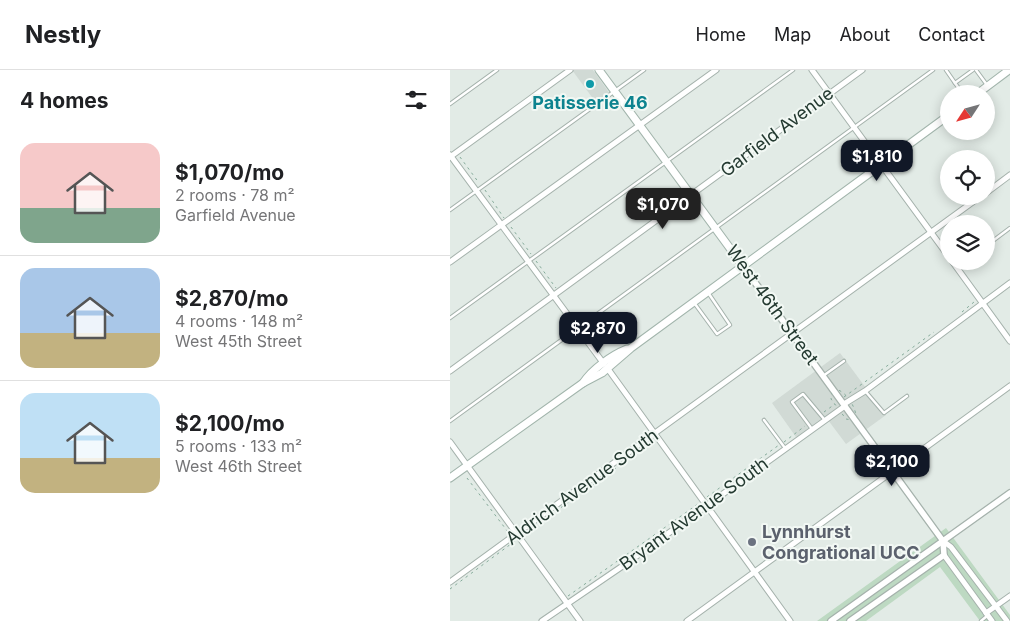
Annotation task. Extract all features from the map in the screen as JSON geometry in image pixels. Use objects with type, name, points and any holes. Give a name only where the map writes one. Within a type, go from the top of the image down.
[{"type":"main road","name":"West 46th Street","points":[[598,70],[744,266]]},
{"type":"main road","points":[[988,85],[1009,70]]},
{"type":"main road","points":[[450,478],[582,382],[591,380],[606,366],[940,122]]},
{"type":"street","points":[[570,70],[450,156],[606,366],[790,621]]},
{"type":"street","points":[[450,262],[716,70]]},
{"type":"street","points":[[812,70],[940,244]]},
{"type":"street","name":"Garfield Avenue","points":[[450,371],[862,70]]},
{"type":"street","points":[[995,186],[1010,175]]},
{"type":"street","name":"Aldrich Avenue South","points":[[450,582],[794,335],[970,205]]},
{"type":"street","name":"West 46th Street","points":[[744,266],[943,541]]},
{"type":"street","points":[[958,270],[1010,341]]},
{"type":"street","name":"Bryant Avenue South","points":[[542,621],[566,601],[628,563],[705,502],[843,402],[865,391],[1010,283]]},
{"type":"street","points":[[687,621],[1010,386]]},
{"type":"street","points":[[450,442],[580,621]]},
{"type":"street","points":[[831,621],[1010,493]]},
{"type":"street","points":[[943,541],[944,555],[992,621]]},
{"type":"street","points":[[943,541],[951,547],[1007,621]]},
{"type":"street","points":[[850,621],[944,555]]},
{"type":"street","points":[[987,614],[1010,596]]},
{"type":"lane","points":[[450,104],[497,70]]},
{"type":"lane","points":[[450,210],[644,70]]},
{"type":"lane","points":[[450,318],[793,70]]},
{"type":"lane","points":[[450,421],[717,229],[933,70]]},
{"type":"lane","points":[[946,70],[955,83],[974,70],[986,85]]},
{"type":"lane","points":[[995,239],[1010,228]]},
{"type":"lane","points":[[694,302],[717,334],[730,324],[708,292]]},
{"type":"lane","points":[[824,376],[844,361]]},
{"type":"lane","points":[[865,391],[884,413],[907,396]]},
{"type":"lane","points":[[811,426],[792,402],[797,398],[803,394],[823,418]]},
{"type":"lane","points":[[764,420],[783,446]]},
{"type":"lane","points":[[981,621],[987,614]]},
{"type":"path","points":[[958,314],[975,302]]},
{"type":"path","points":[[823,418],[936,331]]},
{"type":"path","points":[[566,601],[811,426]]},
{"type":"path","points":[[524,534],[654,441]]},
{"type":"path","points":[[466,478],[509,532]]},
{"type":"path","points":[[450,589],[515,541]]},
{"type":"shaded area","points":[[572,70],[593,70],[610,94],[597,104]]},
{"type":"shaded area","points":[[840,353],[886,415],[846,444],[825,416],[796,437],[772,403]]},
{"type":"green space","points":[[946,528],[1010,615],[1010,621],[980,621],[940,567],[866,621],[817,621]]},
{"type":"place","name":"Patisserie 46","points":[[590,84]]},
{"type":"place","name":"Lynnhurst Congrational UCC","points":[[752,542]]}]
